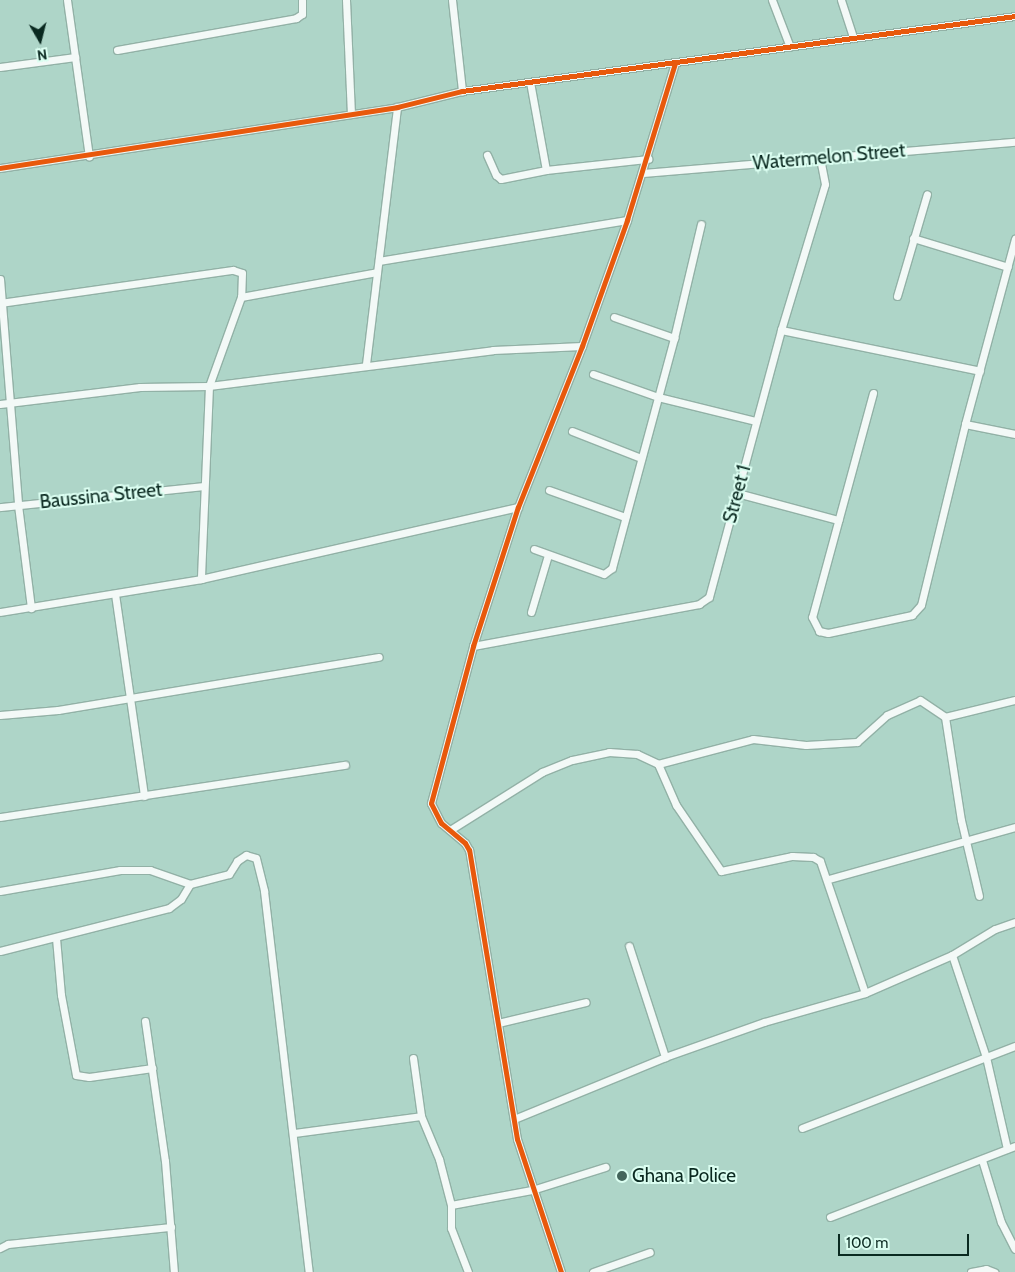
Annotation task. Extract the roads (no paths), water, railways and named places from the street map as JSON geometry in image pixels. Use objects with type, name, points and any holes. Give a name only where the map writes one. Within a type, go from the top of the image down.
[{"type":"street","points":[[67,0],[89,156]]},
{"type":"street","points":[[117,50],[296,18],[302,14],[302,0]]},
{"type":"street","points":[[346,0],[351,113]]},
{"type":"street","points":[[452,0],[462,91]]},
{"type":"street","points":[[772,0],[790,48]]},
{"type":"street","points":[[841,0],[853,38]]},
{"type":"street","points":[[0,168],[89,156],[397,107],[462,91],[1015,16]]},
{"type":"street","points":[[0,67],[76,57]]},
{"type":"street","points":[[561,1272],[532,1190],[514,1119],[469,850],[434,813],[431,802],[473,646],[518,507],[582,346],[627,220],[648,159],[675,63]]},
{"type":"street","points":[[530,82],[546,170]]},
{"type":"street","points":[[366,364],[397,107]]},
{"type":"street","name":"Watermelon Street","points":[[643,173],[1015,142]]},
{"type":"street","points":[[487,155],[496,175],[501,179],[546,170],[648,159]]},
{"type":"street","name":"Street 1","points":[[473,646],[704,601],[711,592],[781,330],[825,184],[820,159]]},
{"type":"street","points":[[897,296],[927,194]]},
{"type":"street","points":[[379,260],[627,220]]},
{"type":"street","points":[[534,549],[604,574],[609,572],[674,338],[701,224]]},
{"type":"street","points":[[913,238],[1008,267]]},
{"type":"street","points":[[873,393],[812,617],[815,628],[828,633],[916,612],[921,605],[965,424],[1015,239]]},
{"type":"street","points":[[1,303],[233,270],[242,273],[244,279],[241,298],[209,386],[200,579]]},
{"type":"street","points":[[241,298],[377,272]]},
{"type":"street","points":[[0,279],[18,505],[31,608]]},
{"type":"street","points":[[614,318],[674,338]]},
{"type":"street","points":[[781,330],[980,371]]},
{"type":"street","points":[[0,404],[140,387],[209,386],[366,364],[494,350],[582,346]]},
{"type":"street","points":[[594,374],[658,397],[756,421]]},
{"type":"street","points":[[965,424],[1015,434]]},
{"type":"street","points":[[572,431],[642,458]]},
{"type":"street","name":"Baussina Street","points":[[0,507],[203,486]]},
{"type":"street","points":[[549,490],[625,517]]},
{"type":"street","points":[[737,494],[838,520]]},
{"type":"street","points":[[0,612],[200,579],[518,507]]},
{"type":"street","points":[[531,612],[548,555]]},
{"type":"street","points":[[115,594],[132,698],[144,796]]},
{"type":"street","points":[[0,715],[58,710],[379,657]]},
{"type":"street","points":[[450,830],[542,772],[572,760],[609,752],[637,754],[658,764],[753,739],[806,746],[857,742],[887,715],[920,700],[944,717],[967,843],[979,896]]},
{"type":"street","points":[[944,717],[1015,700]]},
{"type":"street","points":[[658,764],[676,805],[721,871],[792,856],[813,857],[820,861],[828,879],[865,993]]},
{"type":"street","points":[[0,817],[346,765]]},
{"type":"street","points":[[828,879],[967,843],[1015,827]]},
{"type":"street","points":[[0,891],[120,870],[150,870],[190,884],[229,874],[237,861],[246,856],[256,858],[261,867],[309,1272]]},
{"type":"street","points":[[0,951],[169,908],[181,899],[190,884]]},
{"type":"street","points":[[514,1119],[665,1056],[764,1022],[865,993],[952,955],[995,929],[1015,922]]},
{"type":"street","points":[[56,938],[61,995],[74,1072],[89,1077],[152,1068]]},
{"type":"street","points":[[629,946],[665,1056]]},
{"type":"street","points":[[952,955],[986,1057],[1007,1149]]},
{"type":"street","points":[[498,1023],[586,1002]]},
{"type":"street","points":[[145,1021],[171,1227],[174,1272]]},
{"type":"street","points":[[802,1128],[944,1076],[1015,1046]]},
{"type":"street","points":[[412,1058],[422,1116],[438,1158],[451,1205],[451,1228],[468,1272]]},
{"type":"street","points":[[294,1133],[422,1116]]},
{"type":"street","points":[[830,1217],[1015,1146]]},
{"type":"street","points":[[982,1160],[1001,1222],[1015,1249]]},
{"type":"street","points":[[451,1205],[532,1190],[605,1167]]},
{"type":"street","points":[[0,1248],[8,1244],[171,1227]]},
{"type":"street","points":[[593,1272],[650,1252]]},
{"type":"street","points":[[971,1272],[986,1269],[994,1272]]},
{"type":"place","name":"Ghana Police","points":[[622,1176]]}]
